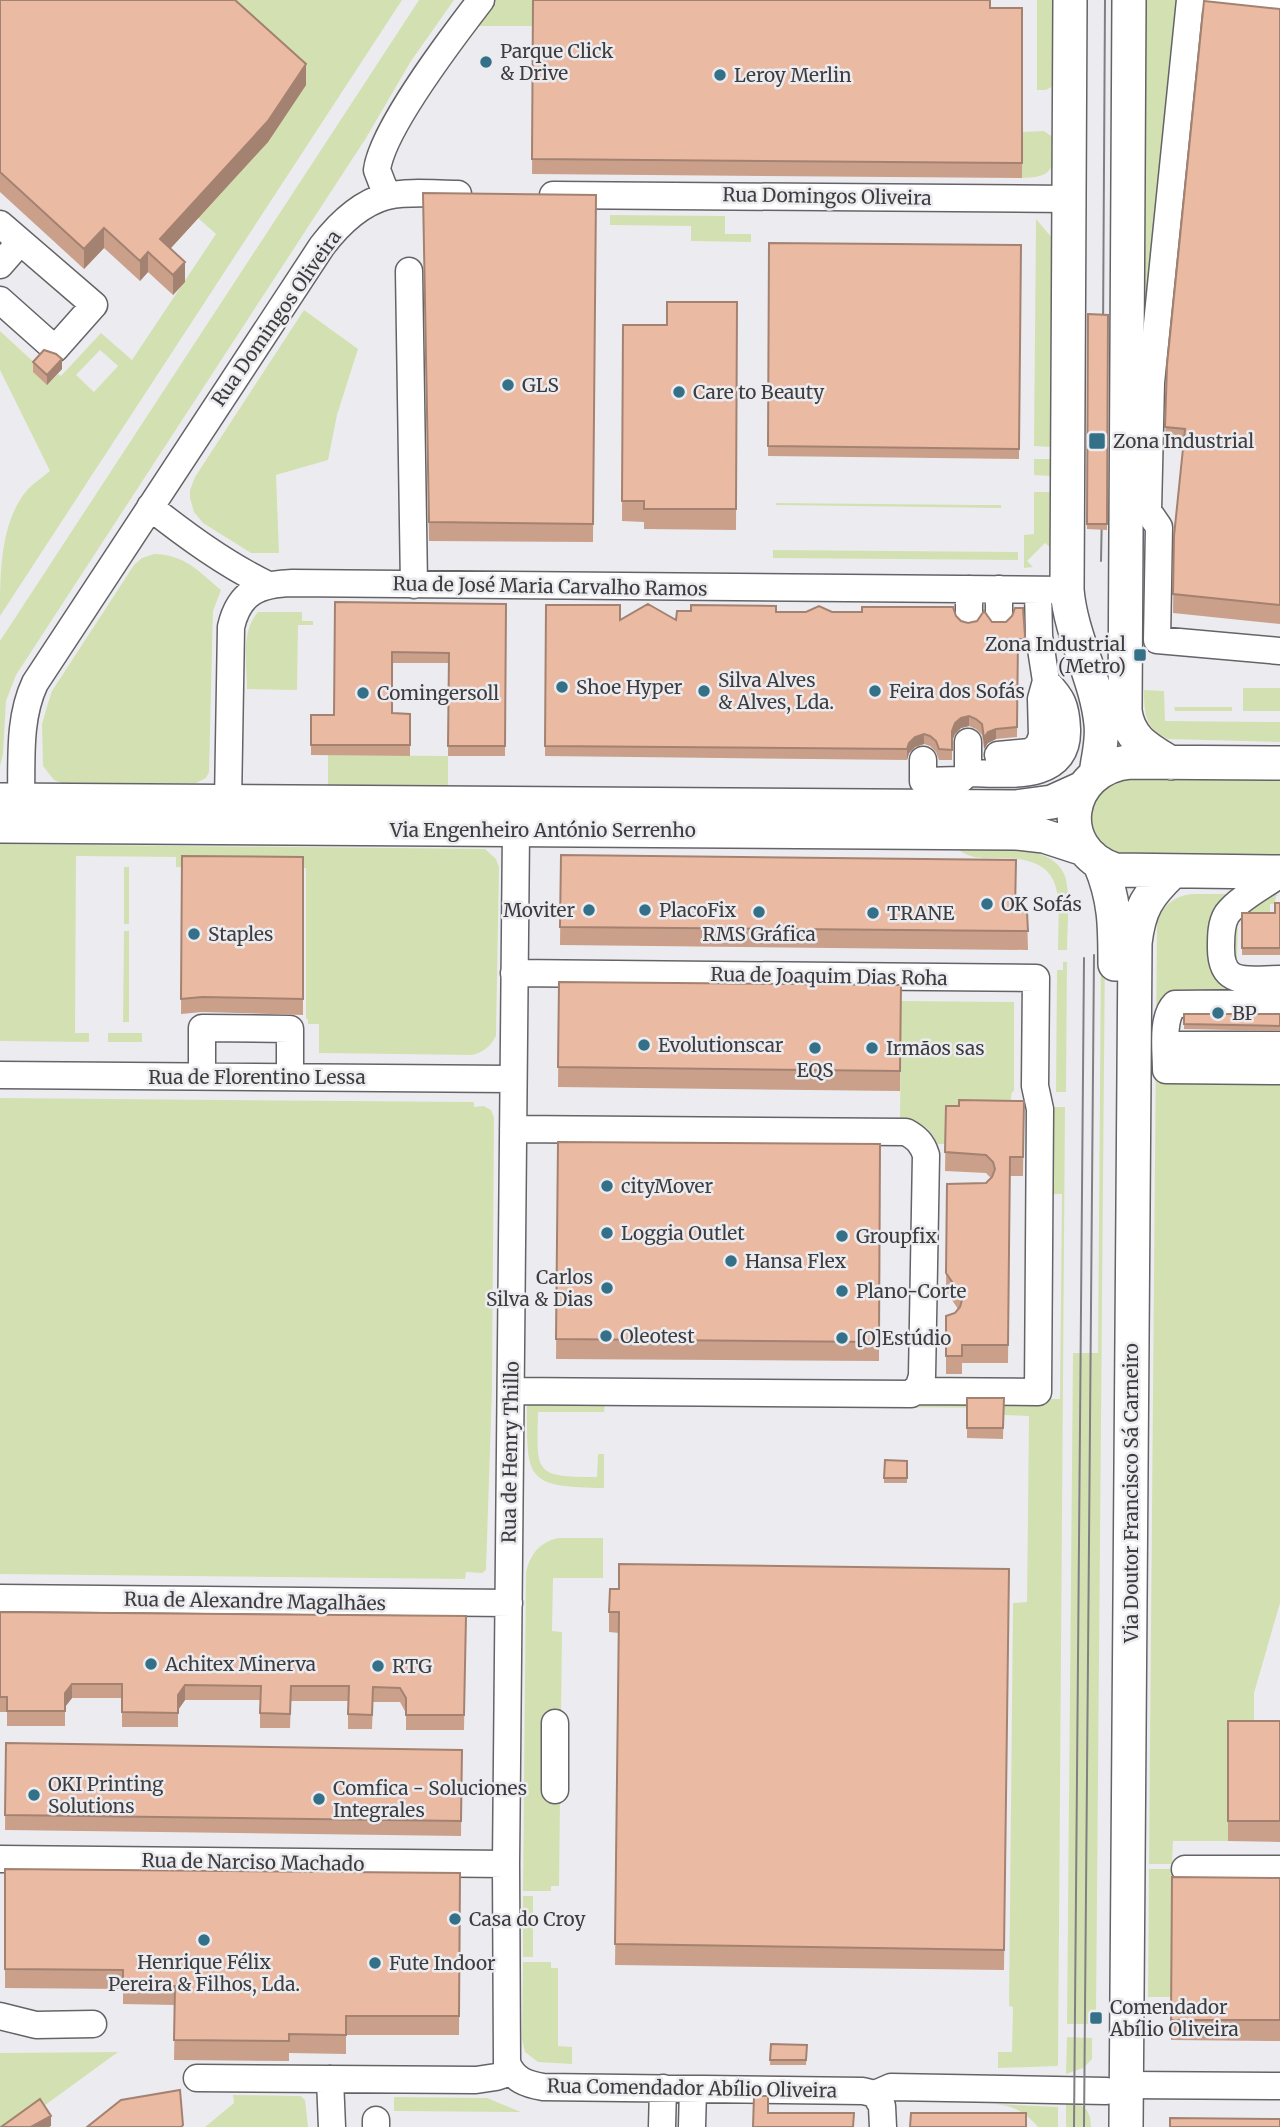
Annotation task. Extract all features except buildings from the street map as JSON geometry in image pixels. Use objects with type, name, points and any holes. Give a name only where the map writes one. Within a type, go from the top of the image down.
[{"type":"main road","name":"Via Doutor Francisco Sá Carneiro","points":[[1070,0],[1069,199],[1052,590],[1073,626],[1100,714],[1101,739],[1089,781],[1077,799],[1074,816],[1078,837],[1110,888],[1114,908],[1116,2088],[1126,2127]]},
{"type":"main road","points":[[1129,0],[1125,710],[1126,721],[1134,737],[1142,746],[1171,763]]},
{"type":"main road","name":"Via Engenheiro António Serrenho","points":[[11,800],[1016,807],[1052,802],[1109,766],[1120,763],[1280,763]]},
{"type":"main road","name":"Via Engenheiro António Serrenho","points":[[0,827],[1016,833],[1044,836],[1125,871],[1280,873]]},
{"type":"main road","name":"Via Doutor Francisco Sá Carneiro","points":[[1106,2127],[1116,2088],[1135,943],[1140,912],[1147,897],[1172,872]]},
{"type":"street","points":[[387,196],[377,170],[386,141],[445,48],[481,0]]},
{"type":"street","points":[[1191,0],[1151,383],[1148,511],[1159,527],[1157,640],[1280,651]]},
{"type":"street","points":[[1211,0],[1280,8]]},
{"type":"street","name":"Rua Domingos Oliveira","points":[[11,800],[29,696],[43,670],[322,246],[338,227],[356,212],[387,196],[476,194]]},
{"type":"street","name":"Rua Domingos Oliveira","points":[[529,195],[1069,199]]},
{"type":"street","points":[[0,224],[94,305],[55,349],[0,300]]},
{"type":"street","points":[[0,265],[20,242]]},
{"type":"street","points":[[409,271],[414,585]]},
{"type":"street","points":[[150,507],[215,555],[268,585]]},
{"type":"street","name":"Rua de José Maria Carvalho Ramos","points":[[268,585],[292,583],[1052,590]]},
{"type":"street","points":[[228,802],[230,627],[239,604],[253,591],[268,585]]},
{"type":"street","points":[[984,589],[984,618]]},
{"type":"street","points":[[966,762],[1037,771],[1051,764],[1064,747],[1068,731],[1063,699],[1035,665],[1052,590]]},
{"type":"street","name":"Rua de Henry Thillo","points":[[511,2072],[505,2055],[516,831]]},
{"type":"street","points":[[1280,873],[1226,915],[1222,926],[1221,965],[1226,974],[1237,978],[1244,1000],[1229,1045],[1166,1070],[1280,1071]]},
{"type":"street","name":"Rua de Joaquim Dias Roha","points":[[514,974],[1036,978],[1035,1086],[1040,1110],[1038,1392],[915,1391]]},
{"type":"street","points":[[1229,1045],[1167,1020],[1171,1007],[1175,1004],[1244,1000]]},
{"type":"street","points":[[1229,1045],[1244,1000]]},
{"type":"street","points":[[202,1076],[202,1028],[290,1029],[290,1077]]},
{"type":"street","name":"Rua de Florentino Lessa","points":[[0,1075],[513,1079]]},
{"type":"street","points":[[511,1391],[907,1395],[915,1391],[922,1376],[923,1284],[936,1187],[923,1145],[916,1137],[906,1132],[513,1129]]},
{"type":"street","points":[[923,1284],[946,1319]]},
{"type":"street","name":"Rua de Alexandre Magalhães","points":[[0,1598],[509,1603]]},
{"type":"street","points":[[555,1723],[555,1790]]},
{"type":"street","name":"Rua de Narciso Machado","points":[[0,1859],[506,1864]]},
{"type":"street","points":[[1185,1869],[1280,1869]]},
{"type":"street","points":[[0,2016],[15,2022],[36,2025],[93,2024]]},
{"type":"street","points":[[197,2078],[477,2080],[511,2072]]},
{"type":"street","name":"Rua Comendador Abílio Oliveira","points":[[511,2072],[519,2080],[542,2087],[863,2091],[875,2094],[891,2087],[1280,2086]]},
{"type":"street","points":[[330,2079],[332,2127]]},
{"type":"street","points":[[662,2127],[663,2088]]},
{"type":"street","points":[[692,2127],[693,2089]]},
{"type":"street","points":[[875,2094],[882,2106],[883,2127]]},
{"type":"green space","points":[[213,0],[402,0],[0,616],[1,565],[12,516],[28,489],[50,471],[0,370],[0,331],[38,366],[47,385],[58,374],[61,376],[101,333],[132,360],[216,234],[198,218],[268,141],[305,85]],"holes":[[[100,350],[118,366],[94,392],[76,375]]]},
{"type":"green space","points":[[419,0],[454,0],[411,61],[366,138],[16,675],[6,701],[0,766],[0,641]]},
{"type":"green space","points":[[495,0],[536,0],[533,26],[472,26]]},
{"type":"green space","points":[[1037,0],[1056,0],[1055,85],[1046,90],[1037,90]]},
{"type":"green space","points":[[1145,0],[1182,0],[1143,381]]},
{"type":"green space","points":[[1044,131],[1054,138],[1053,163],[1041,176],[1022,178],[1022,132]]},
{"type":"green space","points":[[610,215],[725,216],[725,234],[751,234],[751,242],[691,241],[691,226],[610,225]]},
{"type":"green space","points":[[1036,219],[1053,239],[1051,447],[1034,446]]},
{"type":"green space","points":[[304,310],[358,349],[337,415],[328,460],[276,475],[279,553],[251,553],[203,523],[194,512],[190,490],[195,477]]},
{"type":"green space","points":[[1034,459],[1051,459],[1051,476],[1034,475]]},
{"type":"green space","points":[[1034,492],[1051,492],[1051,548],[1045,543],[1027,561],[1033,567],[1024,568],[1024,535],[1034,534]]},
{"type":"green space","points":[[776,505],[1001,505],[1001,508]]},
{"type":"green space","points":[[773,550],[1018,552],[1018,560],[773,558]]},
{"type":"green space","points":[[154,554],[183,561],[221,590],[213,611],[209,772],[206,778],[196,783],[62,783],[54,780],[43,766],[42,724],[52,691],[134,565],[142,558]]},
{"type":"green space","points":[[258,612],[302,612],[302,621],[313,621],[313,625],[298,625],[297,690],[247,689],[247,639],[252,620]]},
{"type":"green space","points":[[1243,688],[1280,688],[1280,711],[1243,711]]},
{"type":"green space","points":[[1144,690],[1164,691],[1165,721],[1280,722],[1280,742],[1168,739],[1155,731],[1147,719]]},
{"type":"green space","points":[[1174,707],[1232,707],[1232,711],[1175,711]]},
{"type":"green space","points":[[328,755],[448,756],[448,786],[328,785]]},
{"type":"green space","points":[[1125,778],[1280,779],[1280,857],[1125,857],[1109,851],[1097,839],[1092,828],[1092,807],[1104,789]]},
{"type":"green space","points":[[0,844],[485,849],[496,859],[499,867],[496,1036],[486,1049],[472,1055],[319,1053],[319,1024],[308,1024],[306,1019],[306,868],[176,867],[176,857],[76,856],[75,1033],[89,1033],[89,1042],[0,1041]]},
{"type":"green space","points":[[959,850],[1023,850],[1053,860],[1062,870],[1067,885],[1067,950],[1058,950],[1058,898],[1049,873],[1038,865],[1022,860],[979,858]]},
{"type":"green space","points":[[124,867],[129,867],[129,924],[124,924]]},
{"type":"green space","points":[[1192,894],[1238,894],[1213,923],[1211,952],[1212,970],[1222,984],[1231,989],[1231,996],[1173,996],[1160,1068],[1280,1076],[1280,1603],[1254,1693],[1254,1741],[1228,1741],[1228,1841],[1173,1841],[1172,1864],[1149,1864],[1157,922],[1170,902]]},
{"type":"green space","points":[[1276,895],[1280,895],[1276,896],[1275,902],[1280,904],[1270,904],[1270,916],[1239,917],[1259,902]]},
{"type":"green space","points":[[1238,919],[1237,962],[1231,956],[1230,946]]},
{"type":"green space","points":[[124,931],[129,931],[129,1022],[123,1022]]},
{"type":"green space","points":[[1101,950],[1105,950],[1096,2017],[1092,2017],[1092,2024],[1067,2024],[1073,1353],[1098,1353]]},
{"type":"green space","points":[[1063,962],[1067,962],[1066,1092],[1056,1092],[1057,970],[1063,970]]},
{"type":"green space","points":[[901,1001],[1014,1002],[1014,1091],[1009,1109],[945,1144],[937,1144],[931,1132],[923,1125],[900,1120]]},
{"type":"green space","points":[[108,1033],[142,1033],[142,1042],[108,1042]]},
{"type":"green space","points":[[0,1098],[474,1102],[474,1107],[484,1106],[491,1110],[494,1117],[492,1390],[486,1570],[482,1573],[466,1572],[465,1579],[0,1574]]},
{"type":"green space","points":[[1049,1107],[1065,1107],[1058,2066],[998,2068],[998,2052],[1012,2052],[1013,2007],[1009,2006],[1013,1603],[1027,1602],[1029,1416],[1004,1415],[1003,1408],[605,1405],[604,1412],[538,1412],[539,1459],[543,1467],[550,1473],[597,1477],[598,1454],[604,1454],[604,1488],[558,1485],[535,1473],[528,1447],[527,1402],[935,1406],[936,1398],[1060,1399],[1062,1194],[1048,1194]]},
{"type":"green space","points":[[558,1538],[603,1538],[603,1578],[553,1578],[552,1631],[562,1632],[559,1886],[551,1886],[551,1891],[523,1891],[526,1572],[537,1550],[546,1542]]},
{"type":"green space","points":[[1149,1869],[1172,1869],[1172,1997],[1148,1997]]},
{"type":"green space","points":[[523,1896],[533,1896],[533,1957],[523,1957]]},
{"type":"green space","points":[[523,1962],[551,1962],[551,1968],[558,1968],[558,2046],[572,2047],[572,2064],[538,2062],[525,2052],[522,2039]]},
{"type":"green space","points":[[1067,2037],[1092,2038],[1092,2059],[1083,2068],[1066,2074]]},
{"type":"green space","points":[[118,2052],[15,2127],[0,2127],[0,2053]]},
{"type":"green space","points":[[233,2095],[301,2096],[305,2100],[308,2127],[205,2127],[234,2103]]},
{"type":"green space","points":[[394,2097],[487,2098],[521,2112],[394,2111]]},
{"type":"green space","points":[[1066,2099],[1088,2111],[1091,2127],[1066,2127]]},
{"type":"green space","points":[[996,2104],[1058,2107],[1058,2127],[1038,2127],[1019,2111]]},
{"type":"tram line","points":[[1103,334],[1105,0]]},
{"type":"tram line","points":[[1101,561],[1102,509]]},
{"type":"tram line","points":[[1084,2127],[1094,955]]},
{"type":"tram line","points":[[1074,2127],[1084,958]]},
{"type":"place","name":"Parque Click & Drive","points":[[486,62]]},
{"type":"place","name":"Leroy Merlin","points":[[720,75]]},
{"type":"place","name":"GLS","points":[[508,385]]},
{"type":"place","name":"Care to Beauty","points":[[679,392]]},
{"type":"place","name":"Zona Industrial","points":[[1097,441]]},
{"type":"place","name":"Zona Industrial (Metro)","points":[[1140,655]]},
{"type":"place","name":"Shoe Hyper","points":[[562,687]]},
{"type":"place","name":"Silva Alves & Alves, Lda.","points":[[704,691]]},
{"type":"place","name":"Feira dos Sofás","points":[[875,691]]},
{"type":"place","name":"Comingersoll","points":[[363,693]]},
{"type":"place","name":"OK Sofás","points":[[987,904]]},
{"type":"place","name":"Moviter","points":[[589,910]]},
{"type":"place","name":"PlacoFix","points":[[645,910]]},
{"type":"place","name":"RMS Gráfica","points":[[759,912]]},
{"type":"place","name":"TRANE","points":[[873,913]]},
{"type":"place","name":"Staples","points":[[194,934]]},
{"type":"place","name":"BP","points":[[1218,1013]]},
{"type":"place","name":"Evolutionscar","points":[[644,1045]]},
{"type":"place","name":"EQS","points":[[815,1048]]},
{"type":"place","name":"Irmãos sas","points":[[872,1048]]},
{"type":"place","name":"cityMover","points":[[607,1186]]},
{"type":"place","name":"Loggia Outlet","points":[[607,1233]]},
{"type":"place","name":"Groupfix","points":[[842,1236]]},
{"type":"place","name":"Hansa Flex","points":[[731,1261]]},
{"type":"place","name":"Carlos Silva & Dias","points":[[607,1288]]},
{"type":"place","name":"Plano-Corte","points":[[842,1291]]},
{"type":"place","name":"Oleotest","points":[[606,1336]]},
{"type":"place","name":"[O]Estúdio","points":[[842,1338]]},
{"type":"place","name":"Achitex Minerva","points":[[151,1664]]},
{"type":"place","name":"RTG","points":[[378,1666]]},
{"type":"place","name":"OKI Printing Solutions","points":[[34,1795]]},
{"type":"place","name":"Comfica - Soluciones Integrales","points":[[319,1799]]},
{"type":"place","name":"Casa do Croy","points":[[455,1919]]},
{"type":"place","name":"Henrique Félix Pereira & Filhos, Lda.","points":[[204,1940]]},
{"type":"place","name":"Fute Indoor","points":[[375,1963]]},
{"type":"place","name":"Comendador Abílio Oliveira","points":[[1096,2018]]}]
